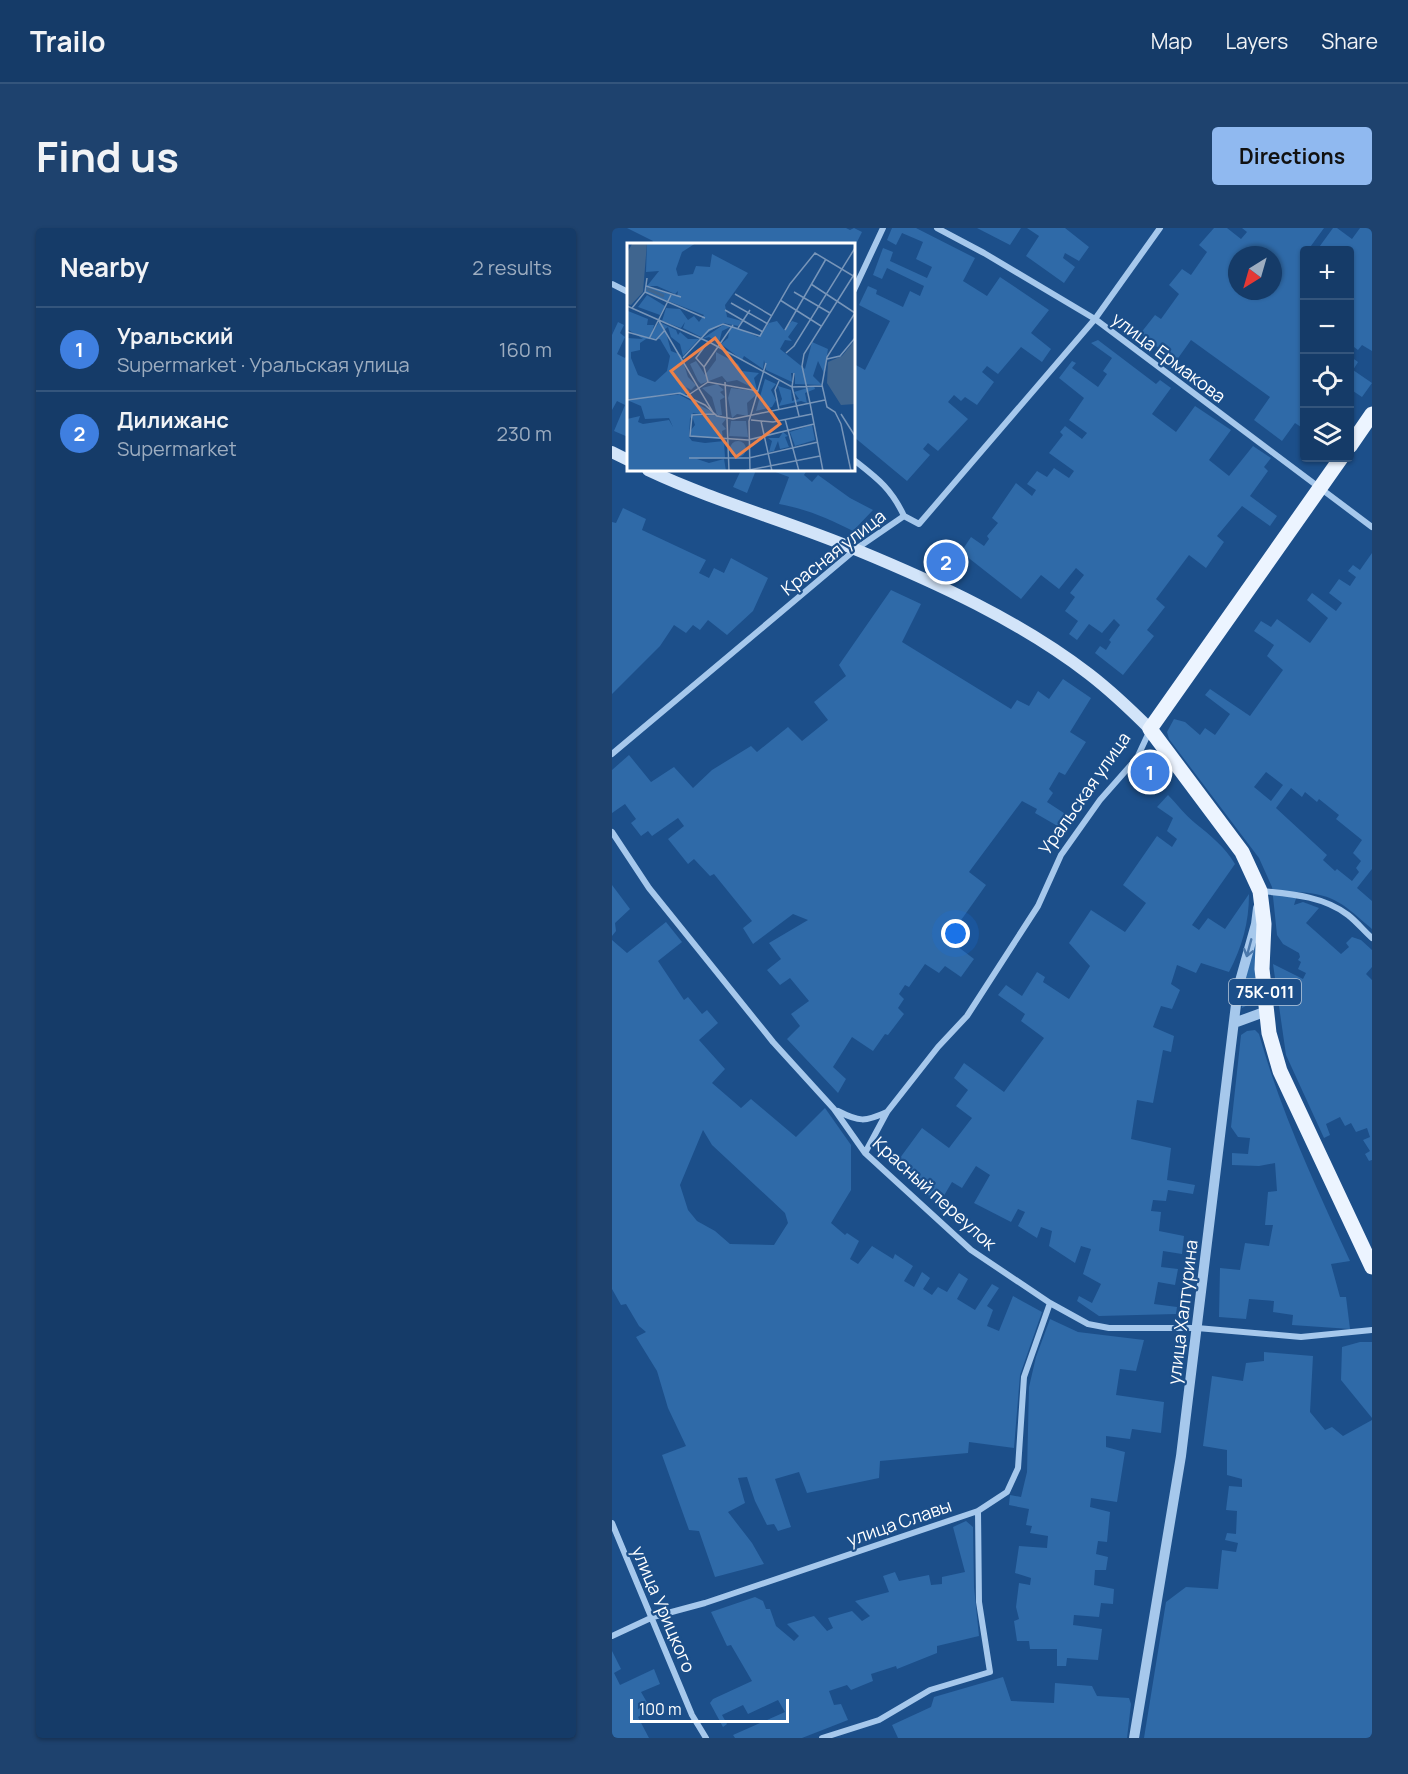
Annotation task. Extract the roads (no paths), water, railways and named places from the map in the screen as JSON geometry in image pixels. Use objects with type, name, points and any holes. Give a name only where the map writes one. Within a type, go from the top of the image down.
[{"type":"main road","points":[[1354,440],[1372,414]]},
{"type":"main road","points":[[612,452],[627,460]]},
{"type":"main road","name":"Уральская улица","points":[[1150,729],[1338,462]]},
{"type":"main road","points":[[650,471],[680,485],[856,549],[952,592],[1029,634],[1088,674],[1119,698],[1150,729]]},
{"type":"main road","name":"75К-011","points":[[1150,729],[1242,852],[1260,891],[1264,924],[1262,969],[1269,1033],[1280,1071],[1372,1267]]},
{"type":"street","points":[[855,288],[884,228]]},
{"type":"street","name":"улица Ермакова","points":[[937,228],[984,253],[1095,320],[1372,527]]},
{"type":"street","name":"Красная улица","points":[[612,754],[856,549],[904,516],[920,525],[1095,320],[1160,228]]},
{"type":"street","points":[[612,284],[627,292]]},
{"type":"street","points":[[855,461],[881,481],[896,498],[904,516]]},
{"type":"street","name":"Уральская улица","points":[[865,1153],[887,1112],[938,1047],[967,1016],[1038,906],[1060,855],[1100,800],[1137,758],[1150,729]]},
{"type":"street","name":"Красный переулок","points":[[612,832],[649,888],[773,1042],[834,1109],[865,1153],[971,1251],[1050,1303],[1088,1324],[1109,1328],[1197,1328],[1301,1337],[1372,1330]]},
{"type":"street","points":[[1260,891],[1298,895],[1323,901],[1347,915],[1372,938]]},
{"type":"street","name":"улица Халтурина","points":[[1134,1738],[1181,1456],[1238,988],[1256,924],[1260,891]]},
{"type":"street","points":[[1234,1023],[1267,1011]]},
{"type":"street","points":[[834,1109],[853,1119],[869,1120],[887,1112]]},
{"type":"street","name":"улица Славы","points":[[612,1636],[652,1617],[705,1603],[978,1511],[1007,1492],[1018,1468],[1024,1377],[1050,1303]]},
{"type":"street","points":[[822,1738],[879,1720],[930,1689],[990,1672],[980,1602],[978,1511]]},
{"type":"street","name":"улица Урицкого","points":[[612,1523],[692,1715],[706,1738]]},
{"type":"place","name":"Дилижанс","points":[[946,562]]},
{"type":"place","name":"Уральский","points":[[1150,772]]}]
